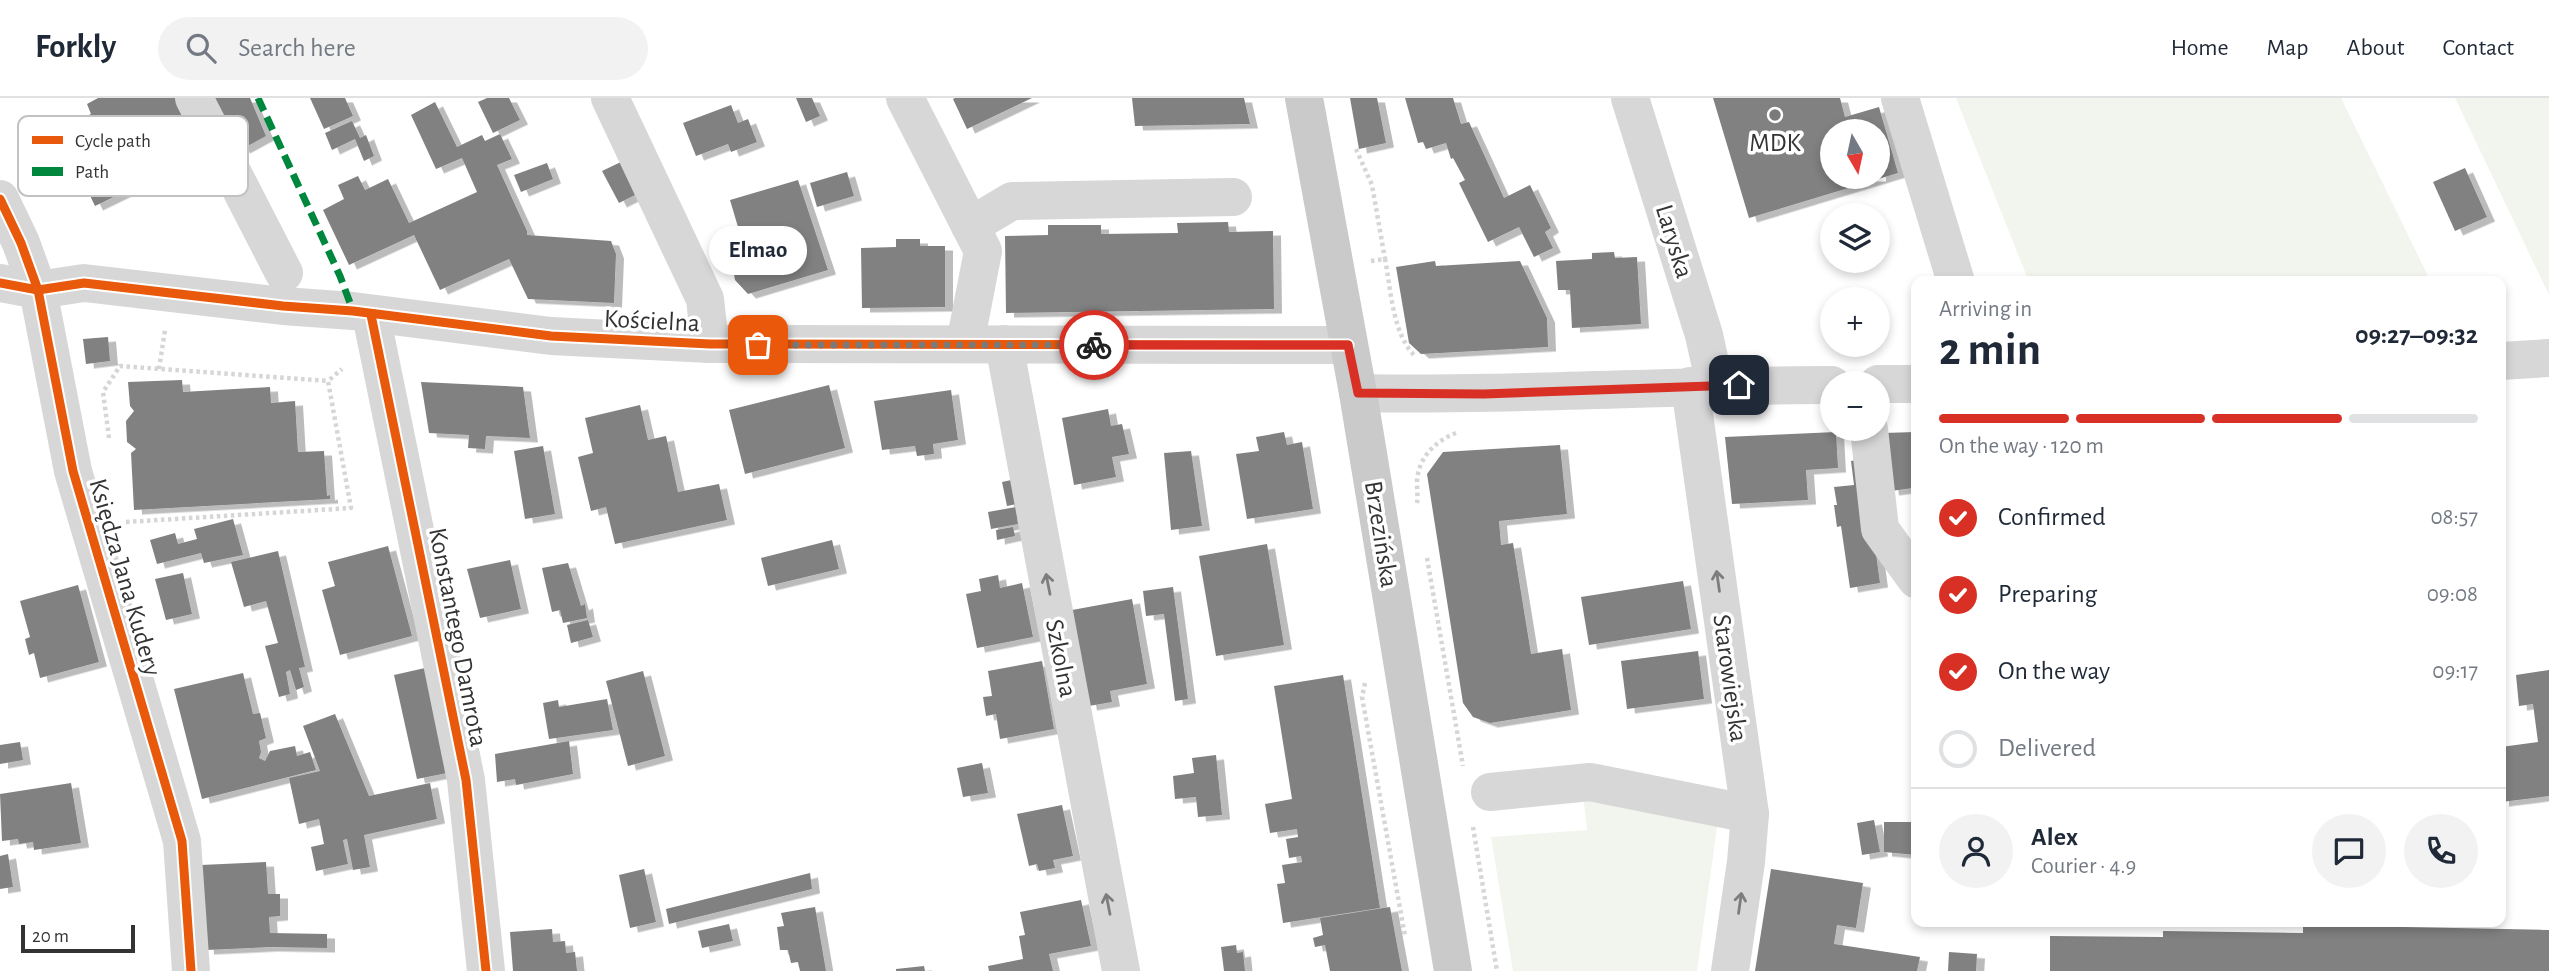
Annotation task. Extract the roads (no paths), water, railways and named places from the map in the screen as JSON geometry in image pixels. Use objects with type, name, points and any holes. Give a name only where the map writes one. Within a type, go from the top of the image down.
[{"type":"main road","name":"Brzezińska","points":[[1304,98],[1358,393],[1453,971]]},
{"type":"street","points":[[194,98],[203,116]]},
{"type":"street","name":"Kościelna","points":[[610,98],[705,299],[710,345]]},
{"type":"street","points":[[905,98],[983,251],[965,344]]},
{"type":"street","name":"Laryska","points":[[1630,98],[1704,335],[1703,386]]},
{"type":"street","points":[[1900,98],[1954,276]]},
{"type":"street","points":[[244,196],[284,273]]},
{"type":"street","points":[[970,226],[1012,201],[1233,197]]},
{"type":"street","name":"Księdza Jana Kudery","points":[[0,199],[21,243],[38,290],[73,471],[182,841],[191,971]]},
{"type":"street","name":"Kościelna","points":[[0,283],[38,290],[84,283],[551,336],[710,345],[1348,345]]},
{"type":"street","name":"Konstantego Damrota","points":[[371,315],[466,780],[486,971]]},
{"type":"street","name":"Szkolna","points":[[1004,344],[1121,971]]},
{"type":"street","points":[[2506,361],[2549,358]]},
{"type":"street","points":[[1890,384],[1911,384]]},
{"type":"street","points":[[1358,393],[1484,394],[1703,386],[1820,385]]},
{"type":"street","name":"Starowiejska","points":[[1703,386],[1751,814],[1730,971]]},
{"type":"street","points":[[1870,441],[1880,528],[1911,572]]},
{"type":"street","points":[[1475,795],[1590,782],[1751,814]]},
{"type":"place","name":"MDK","points":[[1775,115]]},
{"type":"place","name":"Elmao","points":[[758,345]]}]
